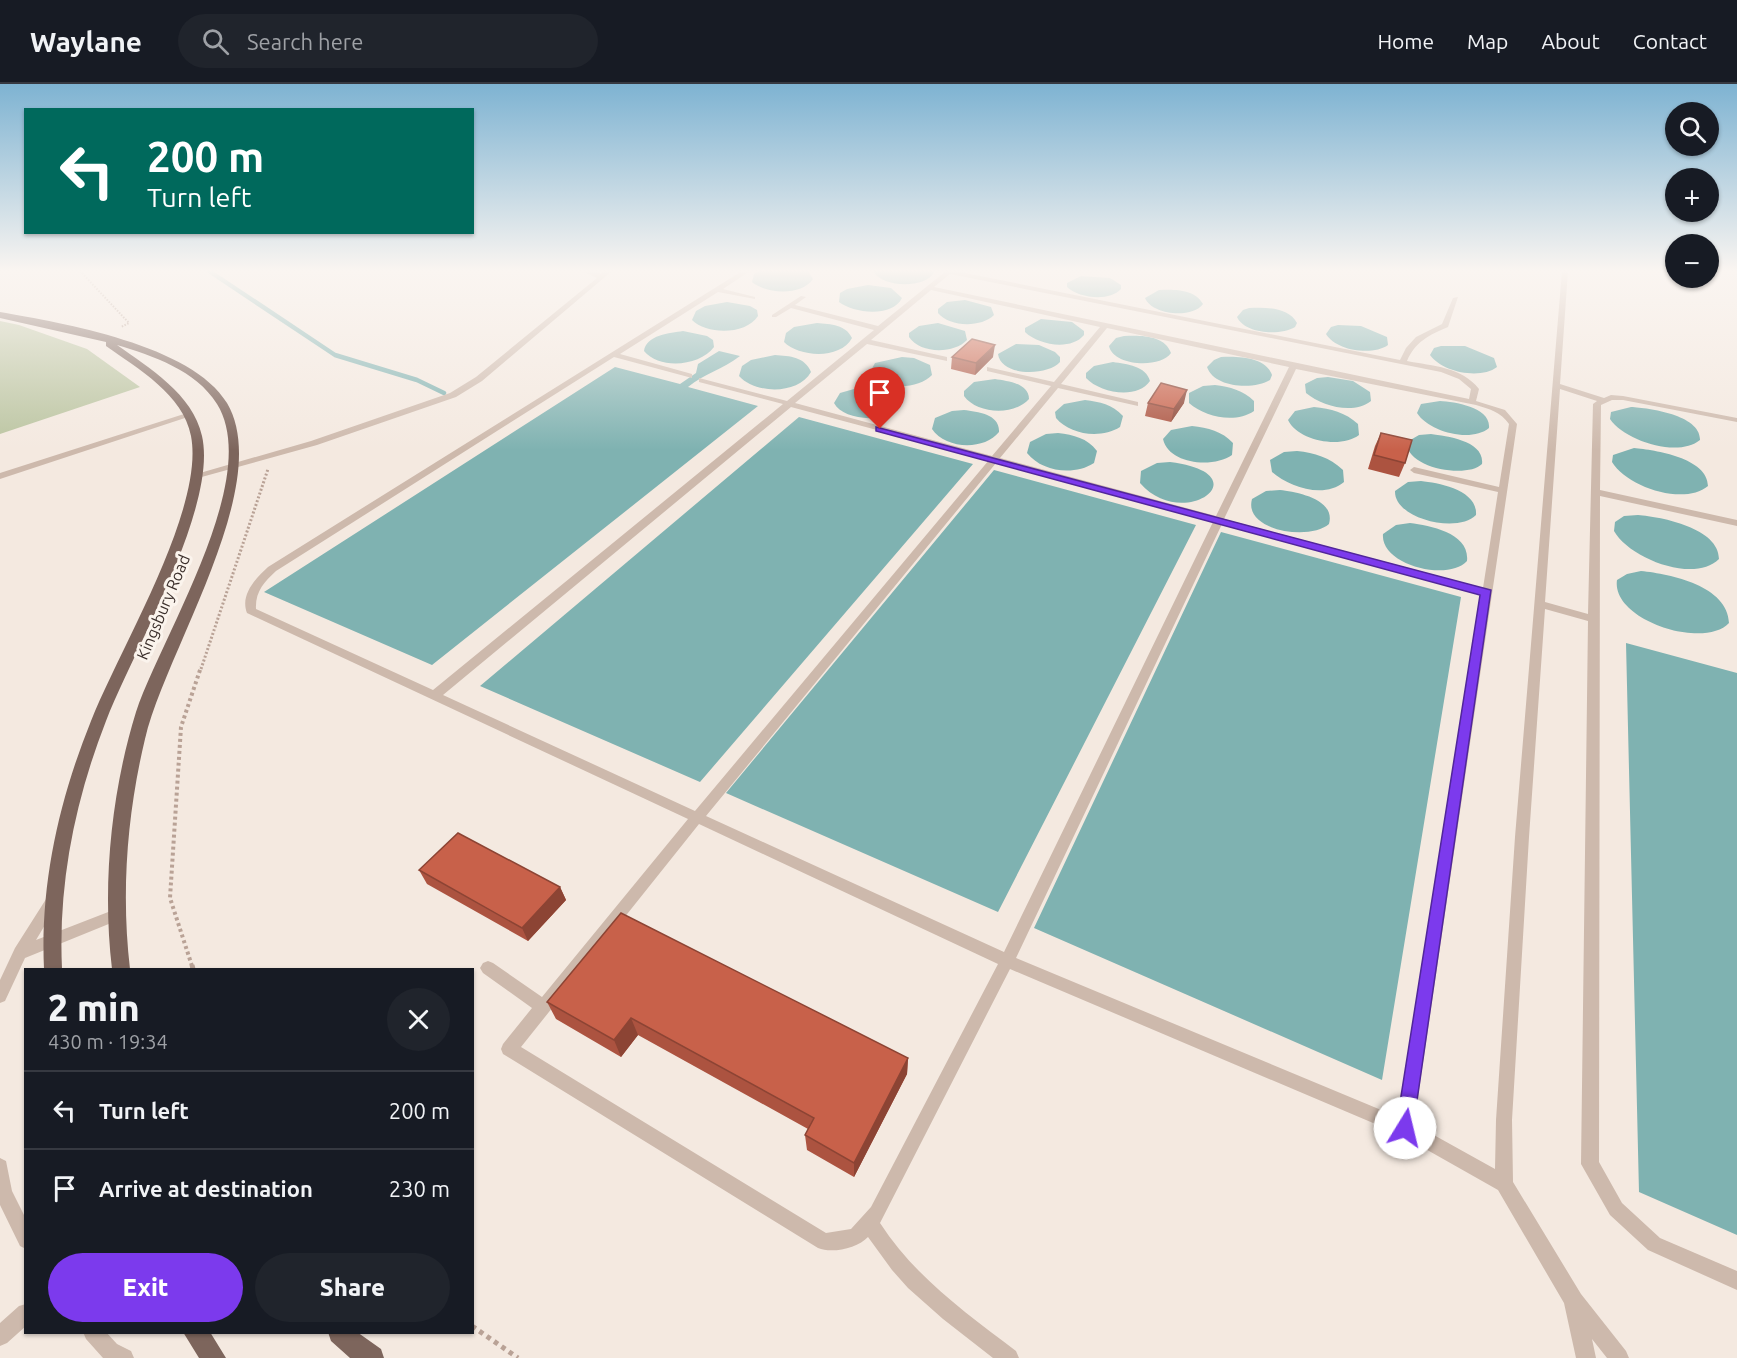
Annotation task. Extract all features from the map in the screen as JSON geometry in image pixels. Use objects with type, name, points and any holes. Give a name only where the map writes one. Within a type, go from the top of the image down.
[{"type":"main road","name":"Kingsbury Road","points":[[77,330],[165,356],[207,387],[223,406],[233,428],[236,448],[234,467],[218,534],[144,712],[126,800],[116,915],[121,968]]},
{"type":"main road","name":"Kingsbury Road","points":[[53,968],[51,941],[66,818],[98,721],[173,553],[198,475],[197,437],[180,402],[150,374],[102,338]]},
{"type":"main road","points":[[196,1334],[214,1358]]},
{"type":"main road","points":[[342,1334],[353,1346],[372,1358]]},
{"type":"lane","points":[[198,475],[272,456],[453,395],[479,380],[538,330]]},
{"type":"lane","points":[[653,330],[272,570],[256,585],[249,600],[251,611],[1007,961],[1405,1128],[1503,1184],[1574,1301],[1619,1358]]},
{"type":"lane","points":[[434,696],[878,330]]},
{"type":"lane","points":[[1101,330],[696,819],[509,1049],[824,1242],[856,1237],[877,1213],[1007,961],[1293,366]]},
{"type":"lane","points":[[1126,330],[1472,402],[1496,408],[1508,416],[1512,424],[1405,1128]]},
{"type":"lane","points":[[1241,330],[1443,371],[1465,379],[1475,389],[1472,402]]},
{"type":"lane","points":[[1403,363],[1409,347],[1418,339],[1434,330]]},
{"type":"lane","points":[[1503,1184],[1504,1120],[1560,330]]},
{"type":"lane","points":[[865,341],[944,359]]},
{"type":"lane","points":[[614,355],[689,376]]},
{"type":"lane","points":[[990,370],[1135,404]]},
{"type":"lane","points":[[702,380],[1487,593]]},
{"type":"lane","points":[[1556,385],[1603,400],[1623,398],[1737,420]]},
{"type":"lane","points":[[1603,400],[1597,404],[1595,492],[1590,1164],[1616,1209],[1654,1244],[1737,1281]]},
{"type":"lane","points":[[0,476],[187,416]]},
{"type":"lane","points":[[1414,470],[1502,490]]},
{"type":"lane","points":[[1595,492],[1737,523]]},
{"type":"lane","points":[[1539,604],[1593,619]]},
{"type":"lane","points":[[0,993],[20,953],[56,897]]},
{"type":"lane","points":[[20,953],[116,915]]},
{"type":"lane","points":[[488,968],[543,1007]]},
{"type":"lane","points":[[0,1167],[3,1192],[24,1236]]},
{"type":"lane","points":[[869,1222],[880,1241],[919,1288],[1009,1358]]},
{"type":"lane","points":[[1574,1301],[1586,1358]]},
{"type":"lane","points":[[0,1336],[24,1315]]},
{"type":"lane","points":[[95,1334],[110,1351],[124,1358]]},
{"type":"path","points":[[102,338],[116,330]]},
{"type":"path","points":[[193,968],[170,898],[181,727],[272,456]]},
{"type":"path","points":[[474,1327],[518,1358]]},
{"type":"green space","points":[[0,330],[34,330],[87,349],[140,387],[0,434]]},
{"type":"water","points":[[789,330],[846,330],[852,338],[838,350],[819,354],[799,351],[791,347],[784,342],[786,333]]},
{"type":"water","points":[[913,330],[963,330],[967,340],[954,348],[937,350],[914,343],[909,333]]},
{"type":"water","points":[[1083,330],[1084,335],[1078,340],[1063,345],[1046,343],[1025,332]]},
{"type":"water","points":[[1257,330],[1287,330],[1281,332]]},
{"type":"water","points":[[1329,330],[1372,330],[1387,337],[1388,345],[1373,350],[1355,350],[1338,344],[1326,334]]},
{"type":"water","points":[[683,331],[707,336],[713,340],[714,347],[699,358],[680,363],[660,361],[644,351],[649,341],[654,338]]},
{"type":"water","points":[[1124,336],[1158,339],[1168,347],[1171,353],[1165,358],[1148,363],[1127,361],[1112,353],[1109,346],[1116,338]]},
{"type":"water","points":[[1016,344],[1039,345],[1055,352],[1060,357],[1060,362],[1054,367],[1036,372],[1007,367],[1001,362],[998,354]]},
{"type":"water","points":[[1465,346],[1494,358],[1497,367],[1481,373],[1452,370],[1430,355],[1434,348]]},
{"type":"water","points":[[719,351],[740,356],[688,387],[758,406],[432,665],[264,592],[615,367],[680,384],[696,373],[698,364]]},
{"type":"water","points":[[775,355],[801,360],[811,372],[797,385],[776,389],[755,386],[739,376],[742,366],[751,360]]},
{"type":"water","points":[[902,357],[914,358],[930,365],[932,375],[918,384],[900,386],[882,383],[870,372],[875,363]]},
{"type":"water","points":[[1221,357],[1258,361],[1269,369],[1272,375],[1270,380],[1245,386],[1226,383],[1211,374],[1207,367]]},
{"type":"water","points":[[1113,362],[1140,369],[1150,381],[1136,391],[1118,392],[1109,391],[1086,378],[1086,373],[1094,366]]},
{"type":"water","points":[[1328,377],[1353,381],[1370,392],[1371,401],[1356,407],[1338,407],[1320,402],[1306,393],[1305,384],[1317,378]]},
{"type":"water","points":[[995,379],[1021,386],[1025,389],[1029,399],[1014,408],[996,411],[978,406],[964,396],[964,391],[974,382]]},
{"type":"water","points":[[868,385],[894,393],[900,401],[896,409],[889,414],[868,418],[848,414],[834,403],[840,393]]},
{"type":"water","points":[[1215,385],[1245,394],[1254,401],[1254,411],[1238,417],[1220,417],[1203,412],[1189,403],[1189,393],[1203,386]]},
{"type":"water","points":[[1085,400],[1106,404],[1119,412],[1123,416],[1120,427],[1104,433],[1086,433],[1069,428],[1056,418],[1055,412],[1064,404]]},
{"type":"water","points":[[1440,401],[1463,404],[1478,410],[1488,421],[1489,428],[1472,435],[1451,433],[1431,425],[1417,413],[1421,404]]},
{"type":"water","points":[[1314,407],[1332,410],[1348,417],[1358,424],[1359,435],[1342,442],[1320,441],[1301,433],[1288,420],[1295,411]]},
{"type":"water","points":[[1631,407],[1673,414],[1692,424],[1698,431],[1700,440],[1690,445],[1666,447],[1639,440],[1617,427],[1610,419],[1611,412]]},
{"type":"water","points":[[964,410],[992,418],[996,421],[999,432],[984,442],[965,445],[946,441],[932,429],[935,418],[952,411]]},
{"type":"water","points":[[799,417],[973,464],[700,782],[480,686]]},
{"type":"water","points":[[1192,426],[1209,429],[1224,436],[1233,443],[1232,455],[1214,462],[1193,462],[1183,459],[1167,448],[1163,439],[1171,430]]},
{"type":"water","points":[[1058,433],[1075,436],[1089,443],[1097,451],[1094,463],[1077,470],[1059,470],[1041,464],[1027,453],[1030,442],[1046,434]]},
{"type":"water","points":[[1431,434],[1455,438],[1471,445],[1478,450],[1482,464],[1464,471],[1438,468],[1416,459],[1409,451],[1407,442],[1419,435]]},
{"type":"water","points":[[1634,448],[1679,457],[1690,462],[1706,476],[1708,486],[1698,492],[1671,494],[1643,486],[1619,471],[1612,462],[1613,455]]},
{"type":"water","points":[[1297,451],[1316,454],[1332,462],[1343,470],[1344,482],[1327,490],[1307,489],[1288,482],[1272,472],[1270,460],[1284,452]]},
{"type":"water","points":[[1170,462],[1197,468],[1211,477],[1213,487],[1206,496],[1193,501],[1176,502],[1157,497],[1140,483],[1141,471],[1157,463]]},
{"type":"water","points":[[994,470],[1196,525],[998,912],[726,793]]},
{"type":"water","points":[[1421,481],[1456,489],[1471,499],[1476,515],[1467,521],[1456,523],[1428,521],[1415,516],[1397,501],[1395,491],[1408,482]]},
{"type":"water","points":[[1280,490],[1314,498],[1327,508],[1330,515],[1329,524],[1308,532],[1294,532],[1280,530],[1258,519],[1252,510],[1252,499],[1266,491]]},
{"type":"water","points":[[1624,516],[1661,518],[1700,532],[1717,548],[1719,559],[1708,566],[1694,569],[1663,565],[1647,558],[1622,541],[1614,531],[1615,522]]},
{"type":"water","points":[[1410,523],[1438,529],[1456,537],[1466,551],[1467,561],[1458,567],[1445,570],[1431,570],[1403,562],[1385,545],[1383,534],[1396,525]]},
{"type":"water","points":[[1221,532],[1461,597],[1382,1080],[1034,928]]},
{"type":"water","points":[[1641,571],[1682,579],[1709,591],[1726,610],[1729,623],[1717,631],[1681,632],[1661,627],[1643,618],[1628,607],[1619,594],[1617,580],[1627,574]]},
{"type":"water","points":[[1626,643],[1737,673],[1737,1235],[1639,1192]]},
{"type":"building","points":[[972,339],[995,345],[976,363],[952,357]]},
{"type":"building","points":[[1161,383],[1187,390],[1174,409],[1148,403]]},
{"type":"building","points":[[1381,433],[1412,440],[1405,463],[1374,455]]},
{"type":"building","points":[[458,833],[560,887],[522,928],[419,870]]},
{"type":"building","points":[[621,913],[908,1058],[854,1163],[805,1135],[814,1118],[631,1018],[614,1040],[547,1002]]},
{"type":"waterway","points":[[298,330],[335,355],[417,380],[444,393]]},
{"type":"route","points":[[880,429],[1487,593],[1405,1128]]}]
